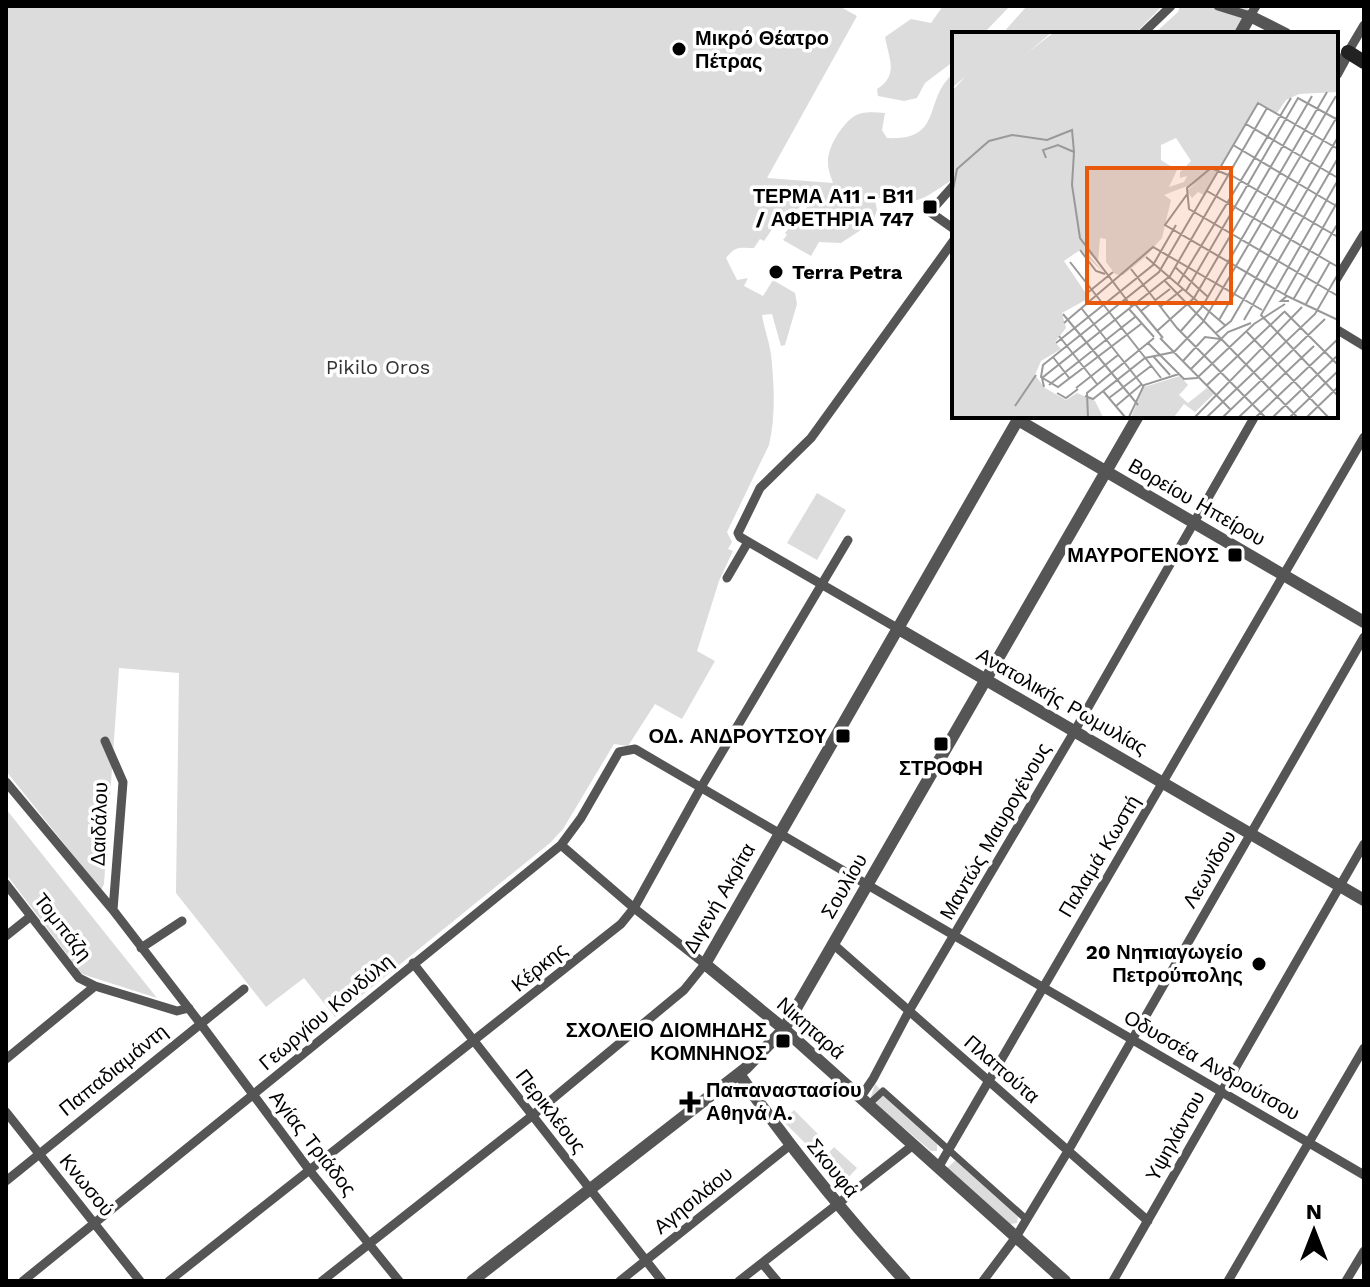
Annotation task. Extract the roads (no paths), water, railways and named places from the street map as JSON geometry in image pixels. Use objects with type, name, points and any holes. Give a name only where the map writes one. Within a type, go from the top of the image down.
[{"type":"main road","points":[[1341,62],[1364,62]]},
{"type":"street","points":[[1144,32],[1171,6]]},
{"type":"street","points":[[1218,6],[1253,11],[1283,32]]},
{"type":"street","points":[[1241,32],[1253,11]]},
{"type":"street","points":[[1341,62],[1364,25]]},
{"type":"street","points":[[952,187],[930,212],[952,228]]},
{"type":"street","points":[[1338,277],[1364,234]]},
{"type":"street","points":[[727,578],[744,540],[739,530],[760,488],[811,438],[952,243]]},
{"type":"street","points":[[1338,330],[1364,346]]},
{"type":"street","name":"Διγενή Ακρίτα","points":[[322,1281],[533,1115],[684,990],[705,964],[1015,418]]},
{"type":"street","name":"Βορείου Ηπείρου","points":[[1018,418],[1364,622]]},
{"type":"street","name":"Σουλίου","points":[[472,1281],[739,1074],[784,1029],[1137,418]]},
{"type":"street","name":"Μαντώς Μαυρογένους","points":[[864,1102],[909,1011],[1254,418]]},
{"type":"street","name":"Παλαμά Κωστή","points":[[938,1168],[1364,437]]},
{"type":"street","name":"Ανατολικής Ρωμυλίας","points":[[744,540],[1364,900]]},
{"type":"street","name":"Κέρκης","points":[[169,1281],[621,924],[634,908],[700,789],[848,540]]},
{"type":"street","name":"Λεωνίδου","points":[[983,1281],[1016,1237],[1068,1151],[1364,637]]},
{"type":"street","name":"Δαιδάλου","points":[[105,741],[123,782],[113,910]]},
{"type":"street","name":"Οδυσσέα Ανδρούτσου","points":[[625,749],[635,749],[1364,1175]]},
{"type":"street","name":"Γεωργίου Κονδύλη","points":[[23,1281],[561,845],[581,818],[619,752],[625,749]]},
{"type":"street","name":"Αγίας Τριάδος","points":[[6,782],[113,910],[310,1171],[399,1281]]},
{"type":"street","name":"Υψηλάντου","points":[[1113,1281],[1364,844]]},
{"type":"street","name":"Νικηταρά","points":[[561,845],[784,1029],[1065,1281]]},
{"type":"street","name":"Τομπάζη","points":[[6,884],[79,978],[95,986],[177,1011],[189,1008]]},
{"type":"street","points":[[6,936],[31,916]]},
{"type":"street","points":[[141,948],[182,921]]},
{"type":"street","name":"Πλαπούτα","points":[[833,944],[1148,1221]]},
{"type":"street","name":"Περικλέους","points":[[413,963],[662,1281]]},
{"type":"street","points":[[6,1059],[95,986]]},
{"type":"street","name":"Παπαδιαμάντη","points":[[6,1181],[244,989]]},
{"type":"street","points":[[1228,1281],[1364,1048]]},
{"type":"street","name":"Σκουφά","points":[[739,1074],[789,1146],[836,1205],[905,1281]]},
{"type":"street","points":[[864,1102],[883,1091],[1026,1219]]},
{"type":"street","name":"Κνωσού","points":[[6,1112],[140,1281]]},
{"type":"street","points":[[893,1128],[908,1113]]},
{"type":"street","points":[[739,1281],[910,1144],[922,1126]]},
{"type":"street","name":"Αγησιλάου","points":[[620,1281],[789,1146]]},
{"type":"street","points":[[955,1184],[969,1168]]},
{"type":"street","points":[[986,1211],[1001,1196]]},
{"type":"street","points":[[1346,1281],[1364,1251]]},
{"type":"street","points":[[762,1263],[777,1281]]},
{"type":"place","name":"Μικρό Θέατρο Πέτρας","points":[[679,49]]},
{"type":"place","name":"ΤΕΡΜΑ Α11 - Β11 / ΑΦΕΤΗΡΙΑ 747","points":[[930,207]]},
{"type":"place","name":"Terra Petra","points":[[776,272]]},
{"type":"place","name":"ΜΑΥΡΟΓΕΝΟΥΣ","points":[[1235,555]]},
{"type":"place","name":"ΟΔ. ΑΝΔΡΟΥΤΣΟΥ","points":[[843,736]]},
{"type":"place","name":"ΣΤΡΟΦΗ","points":[[941,744]]},
{"type":"place","name":"20 Νηπιαγωγείο Πετρούπολης","points":[[1259,964]]},
{"type":"place","name":"ΣΧΟΛΕΙΟ ΔΙΟΜΗΔΗΣ ΚΟΜΝΗΝΟΣ","points":[[783,1041]]},
{"type":"place","name":"Παπαναστασίου Αθηνά Α.","points":[[690,1102]]},
{"type":"park label","name":"Pikilo Oros","points":[[378,367]]}]
